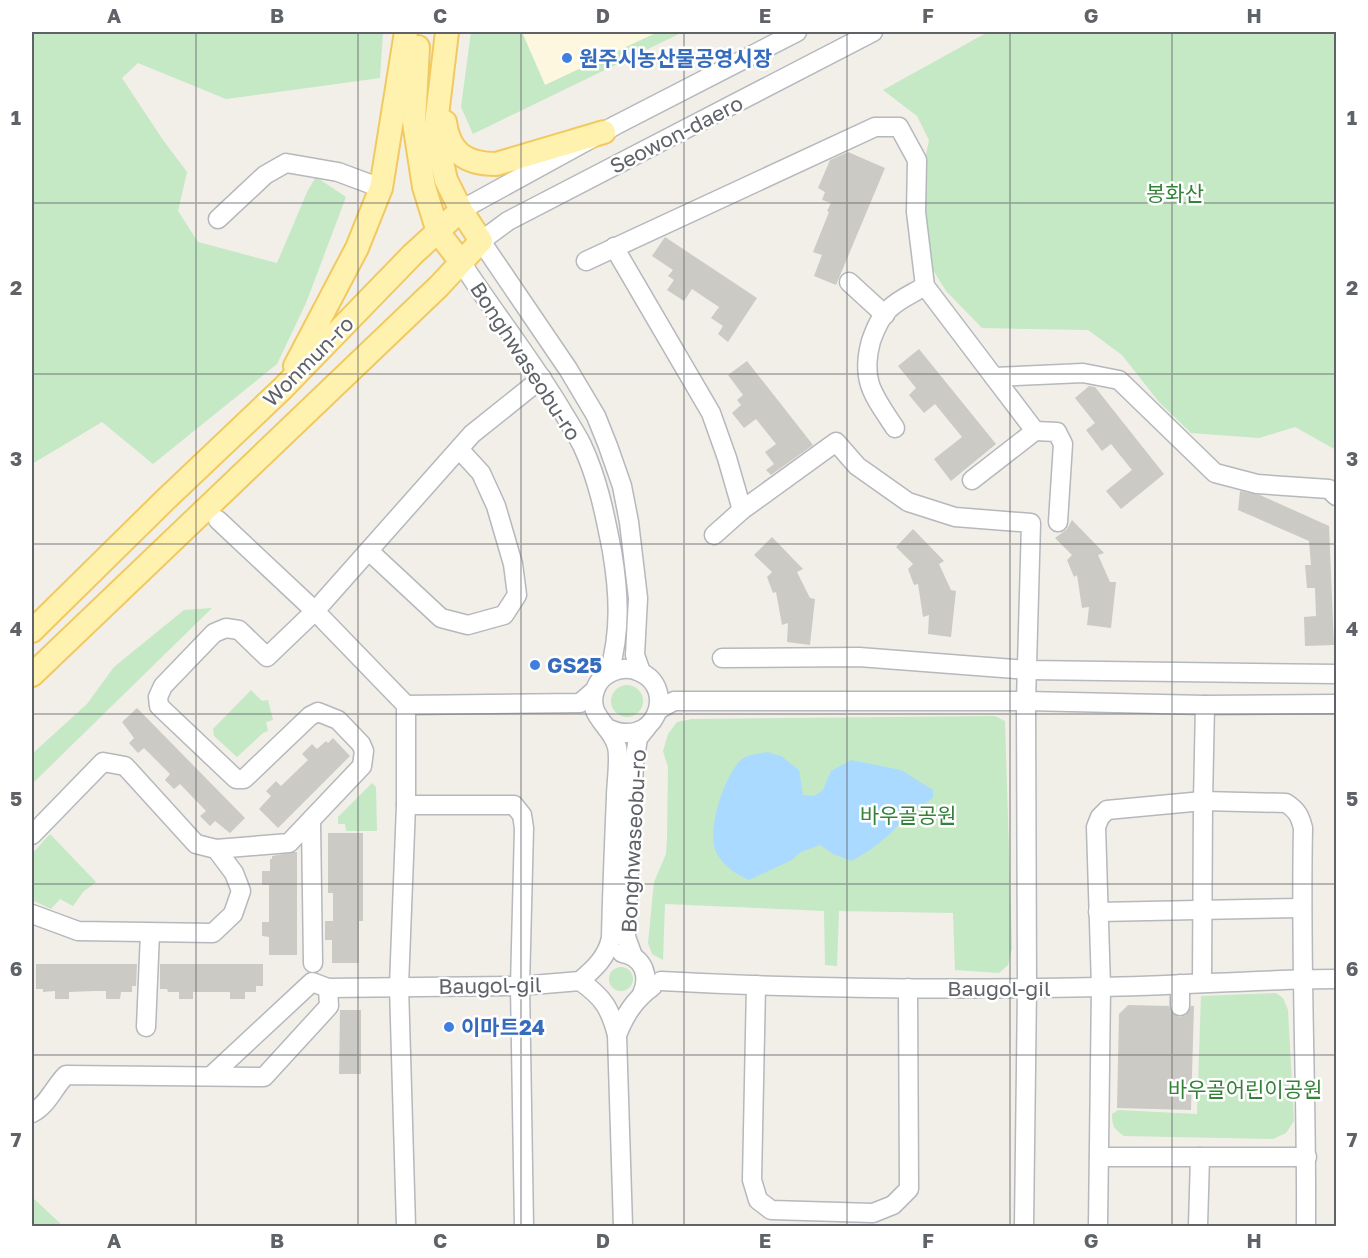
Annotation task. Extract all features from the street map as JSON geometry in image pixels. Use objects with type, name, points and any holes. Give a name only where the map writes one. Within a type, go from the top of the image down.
[{"type":"main road","points":[[283,388],[357,248],[381,188],[406,32]]},
{"type":"main road","points":[[420,32],[415,78],[414,122],[424,187],[438,232],[461,262]]},
{"type":"main road","points":[[447,32],[435,132],[446,180],[461,210],[481,241]]},
{"type":"main road","points":[[440,84],[447,135],[459,155],[483,164],[496,164],[603,132]]},
{"type":"main road","name":"Wonmun-ro","points":[[32,631],[283,388],[413,254],[461,210]]},
{"type":"main road","name":"Wonmun-ro","points":[[32,675],[430,294],[481,241]]},
{"type":"street","name":"Seowon-daero","points":[[461,210],[603,132],[797,32]]},
{"type":"street","name":"Seowon-daero","points":[[481,241],[508,221],[873,32]]},
{"type":"street","points":[[586,261],[875,127],[899,127],[917,160],[916,212],[925,286],[1035,431]]},
{"type":"street","points":[[218,219],[265,175],[286,163],[338,172],[381,188]]},
{"type":"street","name":"Bonghwaseobu-ro","points":[[481,241],[568,369],[596,416],[608,447],[621,486],[629,522],[638,598],[635,656],[641,672]]},
{"type":"street","points":[[614,247],[711,413],[742,510]]},
{"type":"street","name":"Bonghwaseobu-ro","points":[[461,262],[542,378],[582,445],[597,484],[606,516],[615,568],[619,614],[616,646],[609,673]]},
{"type":"street","points":[[849,282],[885,315]]},
{"type":"street","points":[[895,428],[876,400],[868,382],[866,359],[875,328],[890,308],[925,286]]},
{"type":"street","points":[[994,376],[1083,373],[1119,380],[1215,473],[1257,484],[1329,489],[1336,496]]},
{"type":"street","points":[[32,835],[103,762],[125,766],[196,844],[216,849],[289,843],[362,766],[364,751],[361,744],[338,720],[318,712],[310,716],[244,779],[236,779],[159,706],[158,697],[163,686],[214,633],[225,628],[239,630],[267,657],[315,612],[472,434],[542,378]]},
{"type":"street","points":[[972,480],[1035,431],[1056,432],[1063,444],[1058,522]]},
{"type":"street","points":[[714,535],[742,510],[836,442],[857,466],[908,502],[955,517],[1031,523],[1026,701],[1027,988],[1024,1227]]},
{"type":"street","points":[[369,550],[441,618],[468,625],[504,615],[517,594],[513,564],[496,506],[481,473],[459,449]]},
{"type":"street","points":[[218,520],[315,612],[406,705],[406,805],[399,986],[406,1227]]},
{"type":"street","points":[[722,658],[859,657],[1028,670],[1336,674]]},
{"type":"street","points":[[406,705],[580,703],[609,673],[620,669],[641,672],[650,679],[666,705]]},
{"type":"street","points":[[595,690],[593,701],[595,711],[618,748],[611,938],[609,948],[594,976],[594,985],[612,1016],[617,1035],[623,1227]]},
{"type":"street","points":[[666,705],[1026,701],[1205,705],[1336,704]]},
{"type":"street","points":[[580,703],[603,725],[616,733],[627,735],[637,733],[647,727],[666,705]]},
{"type":"street","points":[[1203,983],[1205,705]]},
{"type":"street","name":"Bonghwaseobu-ro","points":[[639,963],[626,937],[634,763],[638,738],[647,727]]},
{"type":"street","points":[[1098,1227],[1099,1157],[1109,1084],[1101,987],[1096,827],[1100,817],[1107,810],[1203,801],[1286,803],[1295,808],[1300,815],[1303,828],[1301,908],[1307,1157],[1306,1227]]},
{"type":"street","points":[[406,805],[514,805],[522,815],[524,828],[520,986],[524,1227]]},
{"type":"street","points":[[311,820],[313,963]]},
{"type":"street","points":[[32,914],[78,931],[213,933],[233,914],[241,891],[234,873],[216,849]]},
{"type":"street","points":[[1098,912],[1301,908]]},
{"type":"street","points":[[146,1027],[150,933]]},
{"type":"street","points":[[617,1035],[624,1016],[639,998],[661,981],[639,963],[617,953],[599,964],[580,981],[600,996],[619,1006],[639,998],[646,978],[639,963]]},
{"type":"street","name":"Baugol-gil","points":[[661,981],[908,988],[1027,988],[1336,980]]},
{"type":"street","name":"Baugol-gil","points":[[237,1051],[312,982],[328,988],[520,986],[580,981]]},
{"type":"street","points":[[1180,984],[1180,1006]]},
{"type":"street","points":[[756,985],[752,1180],[758,1200],[771,1210],[873,1213],[893,1204],[909,1189],[908,988]]},
{"type":"street","points":[[32,1113],[38,1110],[66,1075],[264,1077],[329,1006],[328,988]]},
{"type":"street","points":[[237,1051],[234,1058],[236,1068],[241,1075],[264,1077]]},
{"type":"street","points":[[211,1076],[237,1051]]},
{"type":"street","points":[[1099,1157],[1307,1157]]},
{"type":"street","points":[[1198,1227],[1200,1157]]},
{"type":"shaded area","name":"원주시농산물공영시장","points":[[522,32],[658,32],[545,85]]},
{"type":"green space","points":[[32,32],[383,32],[380,78],[226,99],[138,63],[122,78],[187,172],[178,211],[198,242],[277,263],[308,190],[316,177],[346,197],[306,303],[277,364],[153,464],[102,422],[32,464]]},
{"type":"green space","points":[[471,32],[522,32],[545,85],[658,32],[683,32],[473,134],[461,107]]},
{"type":"green space","name":"봉화산","points":[[988,32],[1336,32],[1336,450],[1295,427],[1259,438],[1191,433],[1159,402],[1122,355],[1088,330],[982,328],[946,291],[930,265],[925,217],[924,164],[929,140],[917,116],[883,90]]},
{"type":"green space","points":[[212,608],[32,784],[32,754],[87,704],[114,667],[184,610]]},
{"type":"green space","points":[[627,685],[638,690],[643,701],[638,712],[627,717],[616,712],[611,701],[616,690]]},
{"type":"green space","points":[[251,690],[262,701],[268,700],[273,720],[266,722],[268,731],[237,757],[214,736],[213,729]]},
{"type":"green space","name":"바우골공원","points":[[995,716],[1005,721],[1012,948],[1008,965],[999,973],[955,970],[953,913],[839,911],[837,966],[825,965],[824,911],[665,904],[663,960],[652,954],[648,943],[654,882],[666,854],[667,838],[668,767],[663,751],[668,734],[677,722],[692,719]]},
{"type":"green space","points":[[372,783],[376,787],[377,831],[346,831],[345,824],[338,824],[338,817]]},
{"type":"green space","points":[[50,834],[96,882],[83,892],[73,906],[60,899],[51,909],[32,900],[32,854]]},
{"type":"green space","points":[[621,967],[629,971],[633,979],[629,987],[621,991],[613,987],[609,979],[613,971]]},
{"type":"green space","name":"바우골어린이공원","points":[[1276,993],[1283,998],[1288,1010],[1294,1121],[1286,1133],[1273,1139],[1124,1136],[1116,1129],[1112,1114],[1118,1110],[1197,1114],[1201,996]]},
{"type":"green space","points":[[32,1197],[63,1226],[32,1226]]},
{"type":"water","points":[[767,752],[781,756],[799,770],[803,795],[814,796],[823,790],[831,771],[851,760],[901,770],[933,790],[933,798],[906,816],[889,835],[870,850],[852,861],[833,854],[820,845],[801,852],[792,860],[749,880],[723,863],[714,845],[713,833],[718,805],[728,778],[741,760],[747,756]]},
{"type":"building","points":[[848,152],[885,168],[836,285],[814,276],[822,255],[813,252],[831,203],[822,200],[825,192],[818,188],[830,160]]},
{"type":"building","points":[[665,237],[757,298],[728,342],[718,334],[723,326],[711,318],[719,307],[692,289],[684,301],[667,290],[674,280],[668,276],[673,270],[652,256]]},
{"type":"building","points":[[919,349],[996,444],[951,481],[934,459],[962,437],[935,404],[924,413],[909,395],[916,388],[898,366]]},
{"type":"building","points":[[747,361],[813,445],[771,475],[766,470],[774,464],[765,452],[776,444],[756,419],[744,428],[732,413],[741,405],[737,400],[743,395],[728,375]]},
{"type":"building","points":[[1089,386],[1095,387],[1164,474],[1121,509],[1106,491],[1132,470],[1111,444],[1102,451],[1086,430],[1095,423],[1075,398]]},
{"type":"building","points":[[1240,491],[1260,495],[1329,526],[1334,645],[1305,646],[1304,617],[1316,616],[1315,588],[1307,588],[1305,565],[1311,565],[1309,541],[1238,510]]},
{"type":"building","points":[[1072,520],[1104,553],[1098,555],[1110,582],[1116,582],[1111,628],[1087,625],[1089,607],[1082,608],[1077,575],[1074,577],[1067,560],[1072,555],[1055,538],[1067,529]]},
{"type":"building","points":[[913,529],[944,561],[939,564],[951,590],[956,591],[951,637],[928,634],[929,615],[923,617],[918,584],[914,585],[908,569],[913,564],[896,547]]},
{"type":"building","points":[[772,537],[803,569],[797,572],[810,598],[815,599],[810,645],[787,642],[788,623],[782,625],[776,592],[773,593],[767,577],[772,572],[754,555]]},
{"type":"building","points":[[137,708],[245,818],[230,833],[215,821],[210,826],[200,816],[206,811],[180,784],[174,789],[165,780],[170,774],[144,748],[138,753],[129,743],[134,738],[122,722]]},
{"type":"building","points":[[333,738],[350,756],[278,828],[259,809],[271,796],[266,791],[276,781],[281,786],[308,760],[302,754],[312,744],[317,749]]},
{"type":"building","points":[[328,833],[363,833],[363,921],[359,921],[359,963],[332,963],[332,940],[325,940],[325,921],[333,921],[333,893],[328,893]]},
{"type":"building","points":[[297,852],[297,955],[269,955],[269,937],[262,936],[262,922],[269,922],[269,885],[262,885],[262,871],[270,871],[272,856]]},
{"type":"building","points":[[36,964],[137,964],[136,986],[132,986],[132,992],[121,992],[120,999],[106,999],[106,991],[95,991],[69,992],[69,999],[55,999],[55,991],[43,992],[43,989],[36,989]]},
{"type":"building","points":[[160,964],[263,964],[263,986],[256,986],[256,992],[245,992],[245,999],[230,999],[230,992],[193,992],[193,999],[179,999],[179,992],[160,989]]},
{"type":"building","points":[[1128,1005],[1169,1006],[1171,1012],[1179,1017],[1186,1015],[1191,1006],[1194,1006],[1191,1110],[1117,1108],[1119,1014]]},
{"type":"building","points":[[340,1010],[361,1010],[361,1074],[339,1074]]},
{"type":"place","name":"원주시농산물공영시장","points":[[567,58]]},
{"type":"place","name":"GS25","points":[[535,665]]},
{"type":"place","name":"이마트24","points":[[449,1027]]}]
